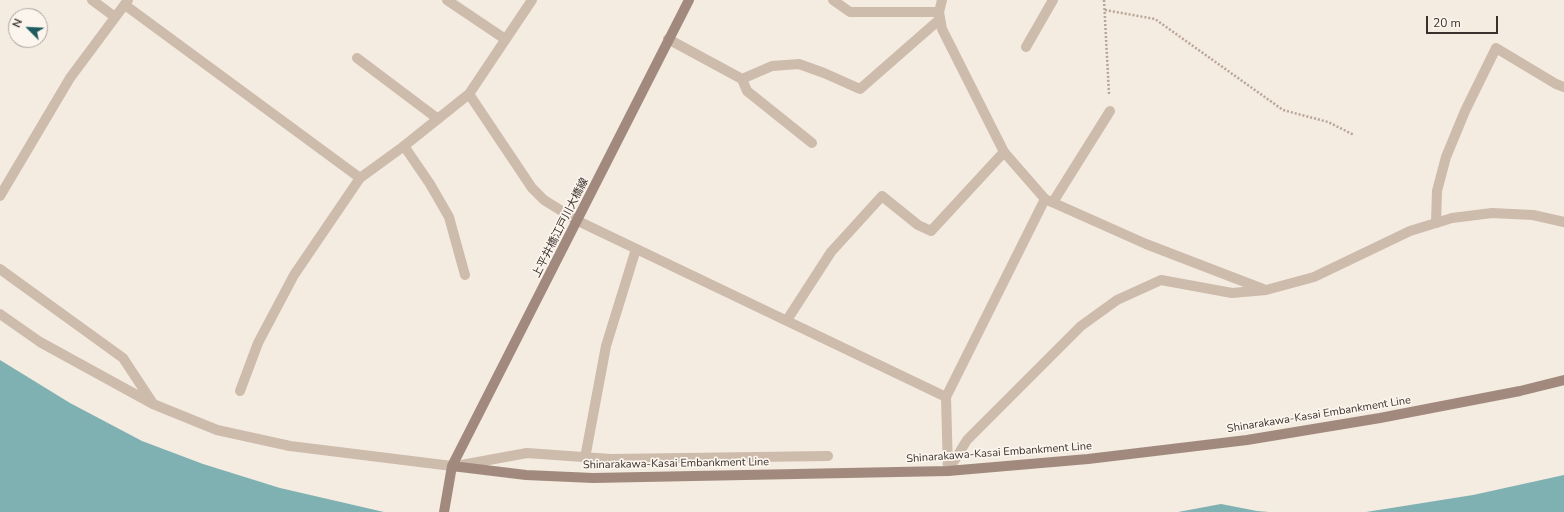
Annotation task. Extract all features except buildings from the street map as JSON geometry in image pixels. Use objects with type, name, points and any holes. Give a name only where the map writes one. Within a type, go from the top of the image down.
[{"type":"main road","name":"上平井橋江戸川大橋線","points":[[452,466],[578,221],[668,39],[689,0]]},
{"type":"main road","name":"Shinarakawa-Kasai Embankment Line","points":[[452,466],[526,475],[593,478],[948,471],[1088,458],[1246,440],[1380,418],[1520,391],[1564,380]]},
{"type":"main road","points":[[444,512],[452,466]]},
{"type":"street","points":[[92,0],[115,17]]},
{"type":"street","points":[[447,0],[506,39]]},
{"type":"street","points":[[240,391],[258,343],[294,274],[360,178],[404,146],[469,94],[532,0]]},
{"type":"street","points":[[833,0],[850,12],[939,15]]},
{"type":"street","points":[[942,0],[939,15],[942,28],[1004,152],[1049,200],[1146,244],[1266,290]]},
{"type":"street","points":[[1026,47],[1053,0]]},
{"type":"street","points":[[0,196],[70,78],[127,2],[360,178]]},
{"type":"street","points":[[742,79],[772,66],[799,64],[860,89],[939,15]]},
{"type":"street","points":[[668,39],[742,79],[747,91],[812,143]]},
{"type":"street","points":[[1436,223],[1438,190],[1446,157],[1465,111],[1496,48],[1556,84],[1564,87]]},
{"type":"street","points":[[357,58],[438,119]]},
{"type":"street","points":[[469,94],[532,188],[544,200],[578,221],[946,397]]},
{"type":"street","points":[[948,471],[946,397],[1049,200],[1110,111]]},
{"type":"street","points":[[404,146],[430,184],[449,217],[465,275]]},
{"type":"street","points":[[787,320],[831,252],[882,196],[918,225],[931,231],[1004,152]]},
{"type":"street","points":[[948,471],[967,440],[1081,326],[1117,300],[1162,280],[1232,294],[1266,290],[1314,277],[1410,231],[1452,218],[1492,213],[1533,215],[1564,222]]},
{"type":"street","points":[[585,458],[606,346],[636,249]]},
{"type":"street","points":[[0,269],[123,358],[153,404]]},
{"type":"street","points":[[0,314],[40,342],[153,404],[217,430],[290,446],[452,466],[527,453],[611,459],[828,456]]},
{"type":"path","points":[[1104,0],[1110,111]]},
{"type":"path","points":[[1105,10],[1155,19],[1283,110],[1328,122],[1354,135]]},
{"type":"water","points":[[0,360],[70,403],[142,441],[203,464],[280,488],[384,512],[0,512]]},
{"type":"water","points":[[1564,475],[1564,512],[1366,512],[1473,495]]},
{"type":"water","points":[[1221,504],[1257,511],[1269,512],[1178,512]]}]
